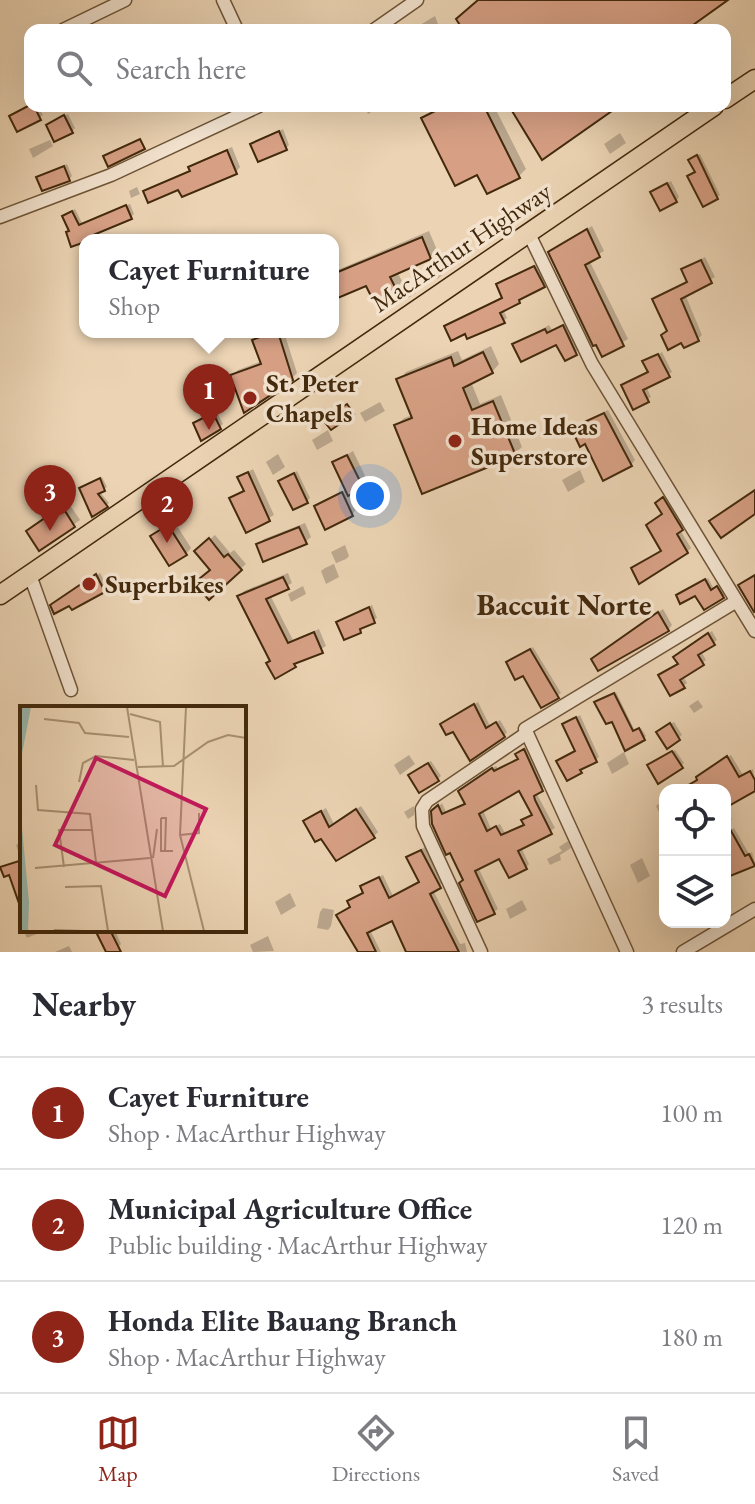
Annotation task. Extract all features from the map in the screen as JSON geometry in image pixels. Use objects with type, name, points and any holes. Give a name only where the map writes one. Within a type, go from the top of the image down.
[{"type":"highway","points":[[731,95],[755,79]]},
{"type":"highway","name":"MacArthur Highway","points":[[0,595],[705,112]]},
{"type":"street","points":[[75,24],[125,0]]},
{"type":"street","points":[[223,0],[234,24]]},
{"type":"street","points":[[383,24],[417,0]]},
{"type":"street","points":[[0,217],[140,163],[246,112]]},
{"type":"street","points":[[528,232],[592,364],[755,631]]},
{"type":"street","points":[[30,575],[71,690]]},
{"type":"street","points":[[627,952],[525,729],[735,602]]},
{"type":"street","points":[[481,952],[426,833],[422,809],[427,801],[527,733]]},
{"type":"street","points":[[683,952],[755,909]]},
{"type":"building","points":[[478,0],[728,0],[694,24],[459,24],[456,19]]},
{"type":"building","points":[[24,108],[24,112],[37,112],[41,120],[17,132],[9,116]]},
{"type":"building","points":[[433,112],[487,112],[520,178],[487,194],[477,175],[455,186],[421,118]]},
{"type":"building","points":[[513,112],[610,112],[542,160]]},
{"type":"building","points":[[64,115],[73,133],[54,142],[46,125]]},
{"type":"building","points":[[279,131],[287,150],[258,162],[250,144]]},
{"type":"building","points":[[140,139],[145,149],[108,167],[103,156]]},
{"type":"building","points":[[227,150],[237,174],[182,197],[178,190],[148,203],[143,191],[190,171],[188,167]]},
{"type":"building","points":[[697,155],[718,199],[703,207],[687,176],[695,172],[688,160]]},
{"type":"building","points":[[64,166],[70,181],[42,191],[36,177]]},
{"type":"building","points":[[667,183],[677,202],[660,211],[650,192]]},
{"type":"building","points":[[126,205],[132,219],[96,234],[79,234],[79,244],[71,247],[66,232],[69,231],[62,216],[72,211],[79,225]]},
{"type":"building","points":[[587,229],[600,257],[585,265],[624,346],[602,357],[596,345],[593,346],[548,252]]},
{"type":"building","points":[[422,237],[431,259],[390,277],[401,299],[378,310],[366,286],[339,297],[339,272]]},
{"type":"building","points":[[701,260],[712,283],[681,299],[699,341],[684,348],[681,343],[668,350],[661,335],[667,331],[652,299],[687,282],[681,269]]},
{"type":"building","points":[[534,266],[545,287],[500,313],[505,323],[467,339],[465,334],[451,341],[444,326],[502,298],[496,284]]},
{"type":"building","points":[[563,325],[577,355],[565,361],[556,345],[521,362],[512,344],[545,329],[547,333]]},
{"type":"building","points":[[280,338],[293,380],[244,413],[230,375],[261,364],[252,340]]},
{"type":"building","name":"Home Ideas Superstore","points":[[483,352],[493,373],[463,388],[472,410],[493,401],[516,456],[422,494],[394,425],[412,418],[396,379],[451,357],[454,366]]},
{"type":"building","points":[[658,354],[670,377],[643,390],[649,402],[633,410],[621,385],[648,372],[642,361]]},
{"type":"building","points":[[347,404],[354,414],[331,430],[323,420]]},
{"type":"building","points":[[213,413],[221,429],[201,441],[193,423]]},
{"type":"building","points":[[604,413],[632,466],[603,481],[585,444],[580,447],[571,428]]},
{"type":"building","points":[[347,455],[364,489],[348,496],[332,462]]},
{"type":"building","points":[[248,472],[270,521],[246,533],[229,498],[244,491],[237,477]]},
{"type":"building","points":[[294,473],[308,503],[293,510],[278,481]]},
{"type":"building","points":[[100,478],[105,491],[98,494],[108,507],[92,517],[79,488]]},
{"type":"building","points":[[755,490],[755,514],[721,538],[709,521]]},
{"type":"building","points":[[342,492],[353,516],[325,530],[314,506]]},
{"type":"building","points":[[663,497],[683,530],[677,534],[688,553],[639,584],[631,568],[661,551],[646,525],[662,514],[655,503]]},
{"type":"building","points":[[62,506],[75,527],[39,551],[26,531]]},
{"type":"building","points":[[168,525],[187,555],[169,566],[150,536]]},
{"type":"building","points":[[299,527],[307,544],[263,562],[256,544]]},
{"type":"building","points":[[209,538],[224,557],[228,554],[242,570],[209,600],[194,583],[210,570],[194,551]]},
{"type":"building","points":[[96,574],[105,592],[72,610],[69,606],[54,614],[50,605]]},
{"type":"building","points":[[755,575],[755,611],[754,612],[738,585]]},
{"type":"building","points":[[283,577],[289,589],[266,599],[288,643],[314,632],[323,653],[294,664],[296,667],[275,679],[266,663],[270,661],[237,596]]},
{"type":"building","points":[[705,579],[711,590],[717,586],[724,598],[704,610],[695,596],[680,604],[676,595]]},
{"type":"building","points":[[369,607],[375,623],[344,640],[336,622]]},
{"type":"building","points":[[658,612],[669,631],[598,671],[591,659]]},
{"type":"building","points":[[708,633],[715,645],[698,655],[704,665],[680,680],[685,688],[670,696],[658,675],[678,664],[673,657]]},
{"type":"building","points":[[530,649],[559,698],[541,708],[523,676],[515,680],[506,662]]},
{"type":"building","points":[[614,693],[633,731],[639,728],[645,740],[625,751],[612,722],[606,724],[594,702]]},
{"type":"building","points":[[474,704],[486,728],[496,722],[505,737],[470,761],[453,732],[446,735],[440,724]]},
{"type":"building","points":[[576,717],[597,762],[567,781],[556,761],[575,751],[562,724]]},
{"type":"building","points":[[670,723],[680,740],[667,749],[656,732]]},
{"type":"building","points":[[524,749],[543,791],[534,796],[535,800],[552,834],[518,851],[527,869],[509,878],[499,859],[475,871],[495,914],[477,922],[459,883],[463,880],[450,853],[446,855],[432,824],[431,811],[438,805],[442,814],[465,804],[458,791],[492,768],[494,771],[518,759],[515,754]],"holes":[[[519,791],[532,815],[521,820],[524,825],[501,835],[496,826],[487,831],[479,814]]]},
{"type":"building","points":[[672,751],[683,768],[658,784],[647,765]]},
{"type":"building","points":[[727,756],[739,777],[750,771],[755,780],[755,791],[731,805],[731,784],[690,784],[697,780],[696,777]]},
{"type":"building","points":[[428,763],[439,781],[419,793],[408,775]]},
{"type":"building","points":[[356,809],[375,838],[336,861],[321,839],[315,842],[303,821],[321,811],[329,827]]},
{"type":"building","points":[[731,831],[745,856],[749,854],[755,866],[731,876]]},
{"type":"building","points":[[421,850],[441,888],[430,894],[459,952],[406,952],[392,921],[367,933],[376,952],[358,952],[336,915],[350,907],[347,901],[363,893],[360,886],[379,877],[389,898],[419,882],[406,857]]},
{"type":"building","points":[[20,861],[20,906],[9,875],[4,877],[0,867]]},
{"type":"building","points":[[96,932],[111,932],[121,952],[106,952]]},
{"type":"place","name":"St. Peter Chapels","points":[[250,398]]},
{"type":"place","name":"Cayet Furniture","points":[[209,430]]},
{"type":"place","name":"Home Ideas Superstore","points":[[455,441]]},
{"type":"place","name":"Honda Elite Bauang Branch","points":[[50,531]]},
{"type":"place","name":"Municipal Agriculture Office","points":[[167,543]]},
{"type":"place","name":"Superbikes","points":[[89,584]]},
{"type":"district","name":"Baccuit Norte","points":[[564,604]]}]
